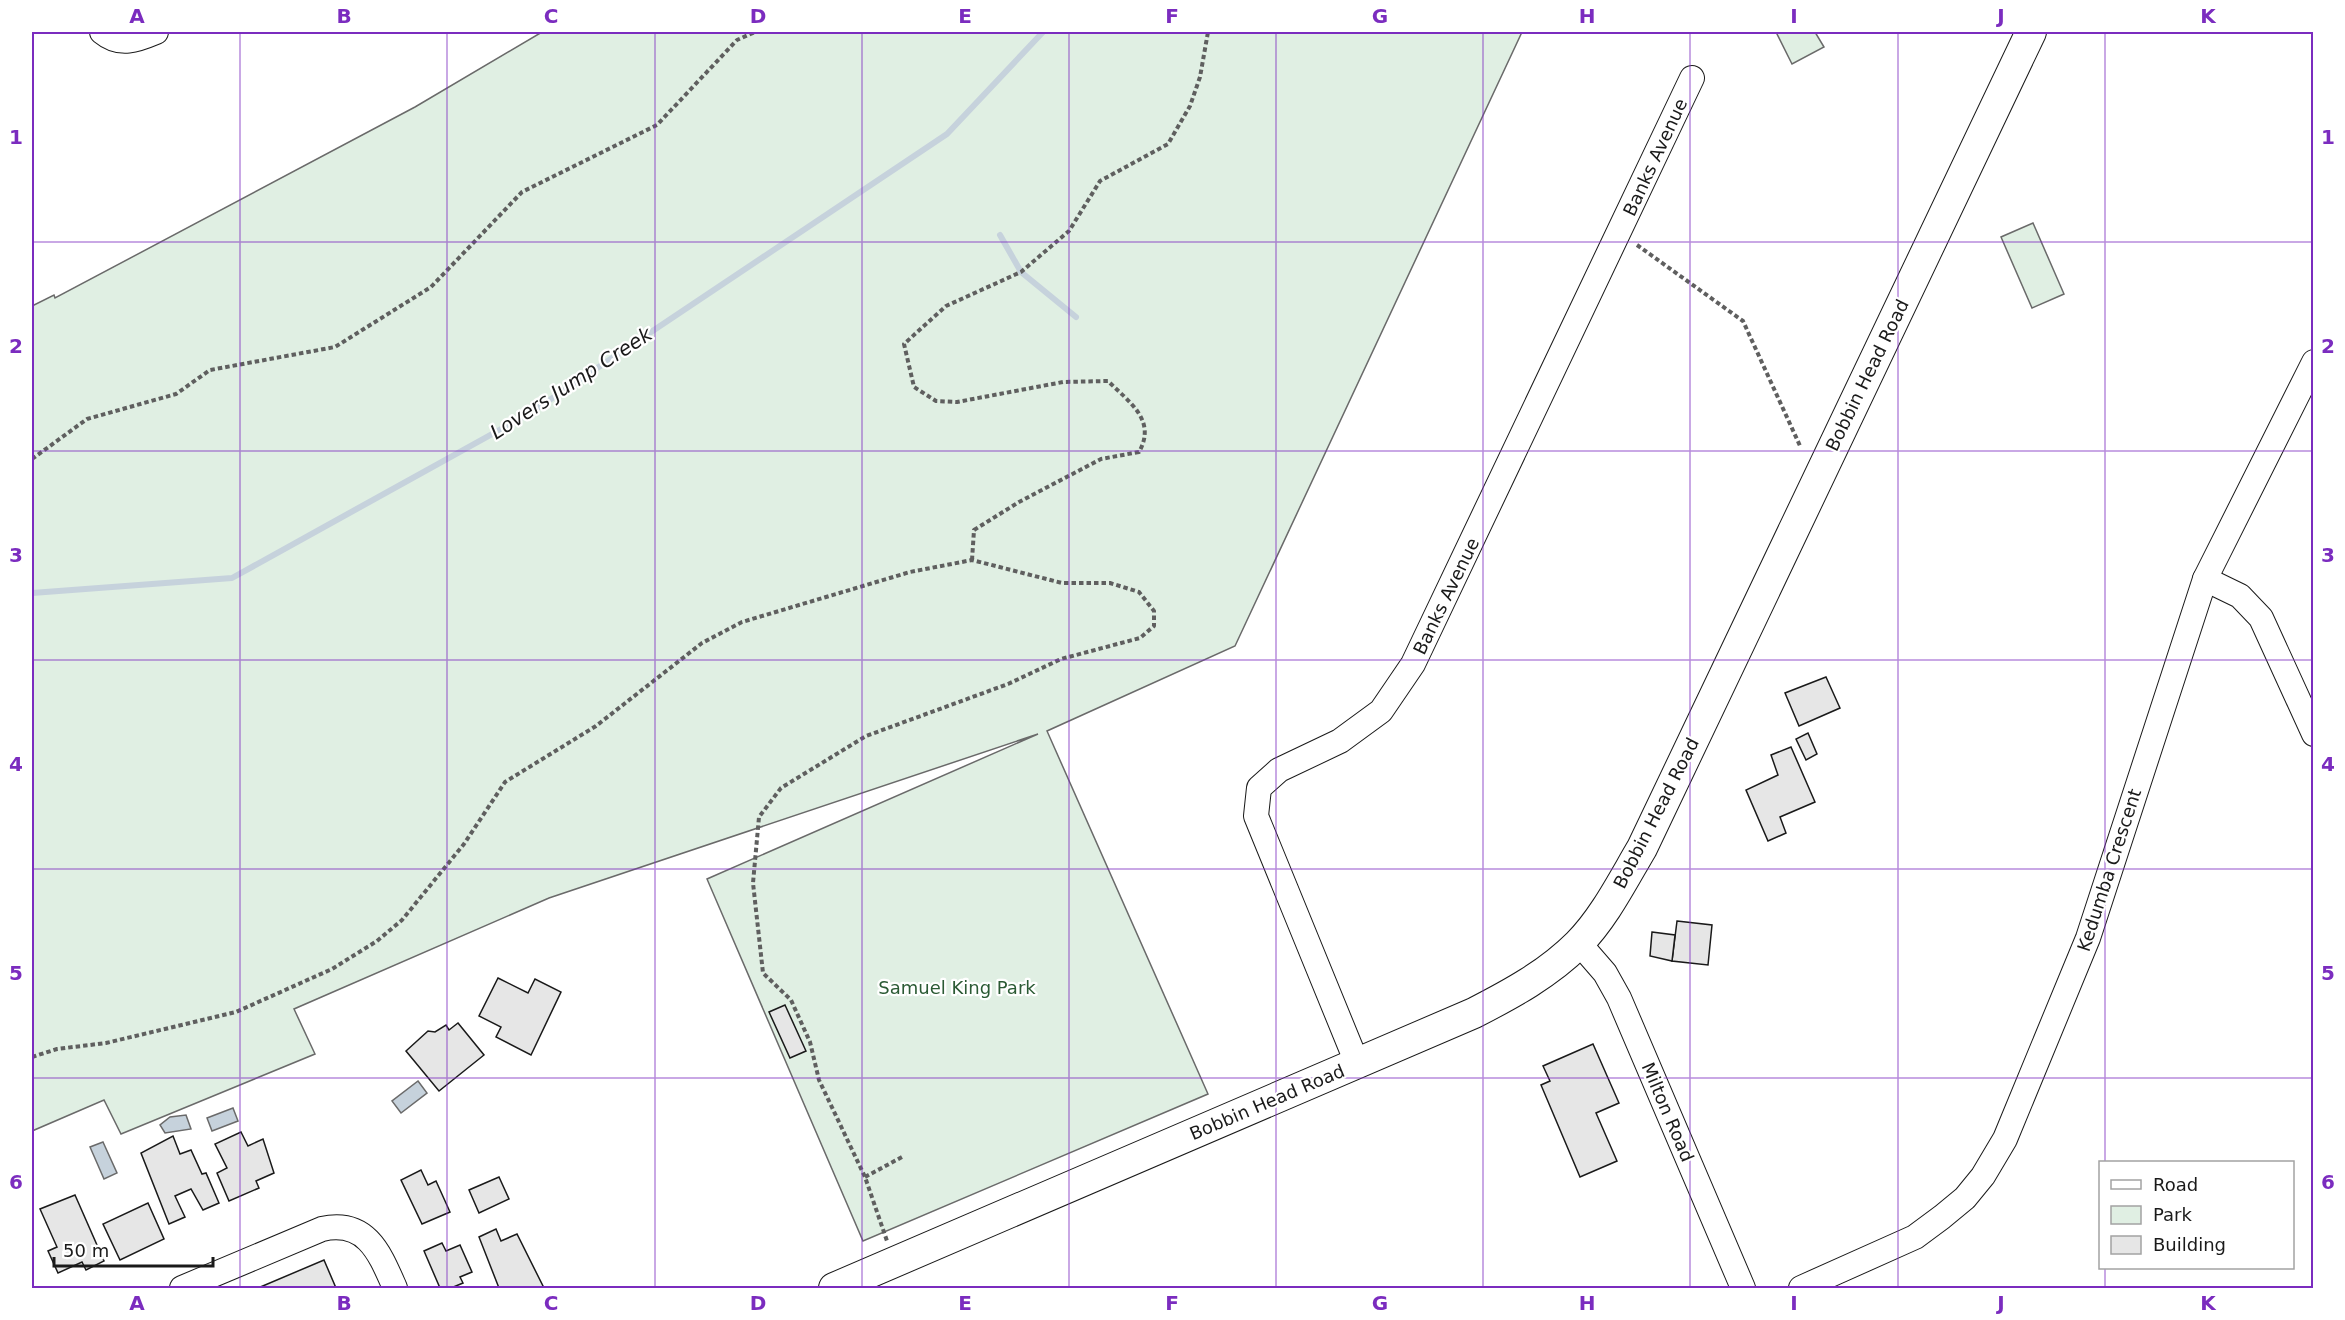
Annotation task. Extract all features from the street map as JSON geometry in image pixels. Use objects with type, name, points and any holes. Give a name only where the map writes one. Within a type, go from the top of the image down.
[{"type":"main road","name":"Bobbin Head Road","points":[[834,1288],[1474,1013],[1517,991],[1547,971],[1579,943],[1615,894],[1642,848],[2031,32]]},
{"type":"street","points":[[102,32],[109,37],[134,42],[156,32]]},
{"type":"street","name":"Banks Avenue","points":[[1357,1063],[1256,816],[1259,788],[1279,770],[1340,741],[1381,711],[1413,664],[1692,78]]},
{"type":"street","name":"Kedumba Crescent","points":[[1801,1288],[1915,1237],[1933,1224],[1965,1198],[1983,1176],[2005,1139],[2088,938],[2205,579],[2313,363]]},
{"type":"street","points":[[2205,579],[2240,596],[2261,618],[2313,734]]},
{"type":"street","name":"Milton Road","points":[[1579,943],[1605,973],[1619,998],[1743,1288]]},
{"type":"street","points":[[182,1288],[322,1229],[338,1225],[357,1232],[372,1243],[395,1288]]},
{"type":"path","points":[[32,459],[87,419],[176,394],[210,370],[334,348],[431,287],[522,192],[657,125],[737,40],[755,32]]},
{"type":"path","points":[[972,560],[974,530],[1018,502],[1101,459],[1139,452],[1145,441],[1142,414],[1108,381],[1063,382],[957,402],[936,401],[914,387],[904,344],[946,306],[1021,272],[1069,231],[1100,181],[1168,144],[1190,106],[1200,77],[1208,32]]},
{"type":"path","points":[[1620,232],[1743,321],[1801,448]]},
{"type":"path","points":[[32,1057],[57,1049],[106,1043],[236,1012],[332,969],[377,941],[402,921],[465,843],[505,782],[596,726],[702,643],[742,622],[910,572],[972,560],[1062,583],[1110,583],[1138,592],[1154,611],[1154,626],[1140,638],[1061,659],[1008,684],[866,736],[780,788],[759,817],[753,883],[763,973],[791,1000],[810,1042],[819,1080],[865,1178],[896,1262]]},
{"type":"path","points":[[865,1178],[902,1157]]},
{"type":"green space","name":"Samuel King Park","points":[[542,32],[1522,32],[1235,646],[1047,731],[1208,1094],[863,1241],[707,879],[1038,734],[549,898],[294,1009],[315,1054],[121,1134],[104,1100],[32,1131],[32,306],[54,295],[55,298],[415,107]]},
{"type":"green space","points":[[1776,32],[1815,32],[1824,47],[1792,64]]},
{"type":"green space","points":[[2033,223],[2064,294],[2032,308],[2001,237]]},
{"type":"shaded area","points":[[418,1081],[427,1093],[401,1113],[392,1101]]},
{"type":"shaded area","points":[[233,1108],[238,1121],[212,1131],[207,1118]]},
{"type":"shaded area","points":[[186,1115],[191,1129],[165,1133],[160,1125],[170,1117]]},
{"type":"shaded area","points":[[103,1142],[117,1173],[104,1179],[90,1147]]},
{"type":"building","points":[[1826,677],[1840,708],[1799,726],[1785,693]]},
{"type":"building","points":[[1808,733],[1817,754],[1806,760],[1796,739]]},
{"type":"building","points":[[1791,747],[1815,802],[1780,817],[1786,833],[1768,841],[1746,790],[1778,775],[1771,755]]},
{"type":"building","points":[[1677,921],[1712,925],[1708,965],[1672,961]]},
{"type":"building","points":[[1652,932],[1675,935],[1672,961],[1650,956]]},
{"type":"building","points":[[498,978],[528,993],[535,979],[561,992],[531,1055],[496,1037],[501,1027],[479,1016]]},
{"type":"building","points":[[785,1005],[806,1051],[790,1058],[769,1012]]},
{"type":"building","points":[[458,1023],[484,1055],[439,1091],[406,1051],[428,1031],[435,1032],[446,1025],[449,1030]]},
{"type":"building","points":[[1593,1044],[1619,1103],[1596,1113],[1617,1161],[1580,1177],[1541,1085],[1550,1081],[1543,1066]]},
{"type":"building","points":[[241,1132],[248,1146],[263,1139],[274,1173],[256,1181],[259,1188],[229,1201],[217,1173],[227,1168],[215,1144]]},
{"type":"building","points":[[173,1136],[180,1154],[191,1150],[202,1174],[206,1173],[219,1203],[203,1210],[191,1189],[175,1196],[185,1217],[169,1224],[141,1153]]},
{"type":"building","points":[[421,1170],[428,1185],[436,1181],[450,1212],[422,1224],[401,1180]]},
{"type":"building","points":[[499,1177],[509,1199],[479,1213],[469,1190]]},
{"type":"building","points":[[75,1195],[104,1261],[86,1270],[82,1262],[58,1273],[48,1251],[57,1247],[40,1209]]},
{"type":"building","points":[[148,1203],[164,1239],[120,1260],[103,1224]]},
{"type":"building","points":[[496,1229],[501,1241],[517,1234],[544,1288],[499,1288],[479,1237]]},
{"type":"building","points":[[442,1243],[446,1251],[460,1245],[472,1272],[460,1277],[463,1283],[451,1288],[440,1288],[424,1251]]},
{"type":"building","points":[[324,1260],[336,1288],[258,1288]]},
{"type":"waterway","name":"Lovers Jump Creek","points":[[32,593],[232,578],[530,413],[947,134],[1043,32]]},
{"type":"waterway","points":[[1000,235],[1021,272],[1076,317]]}]
